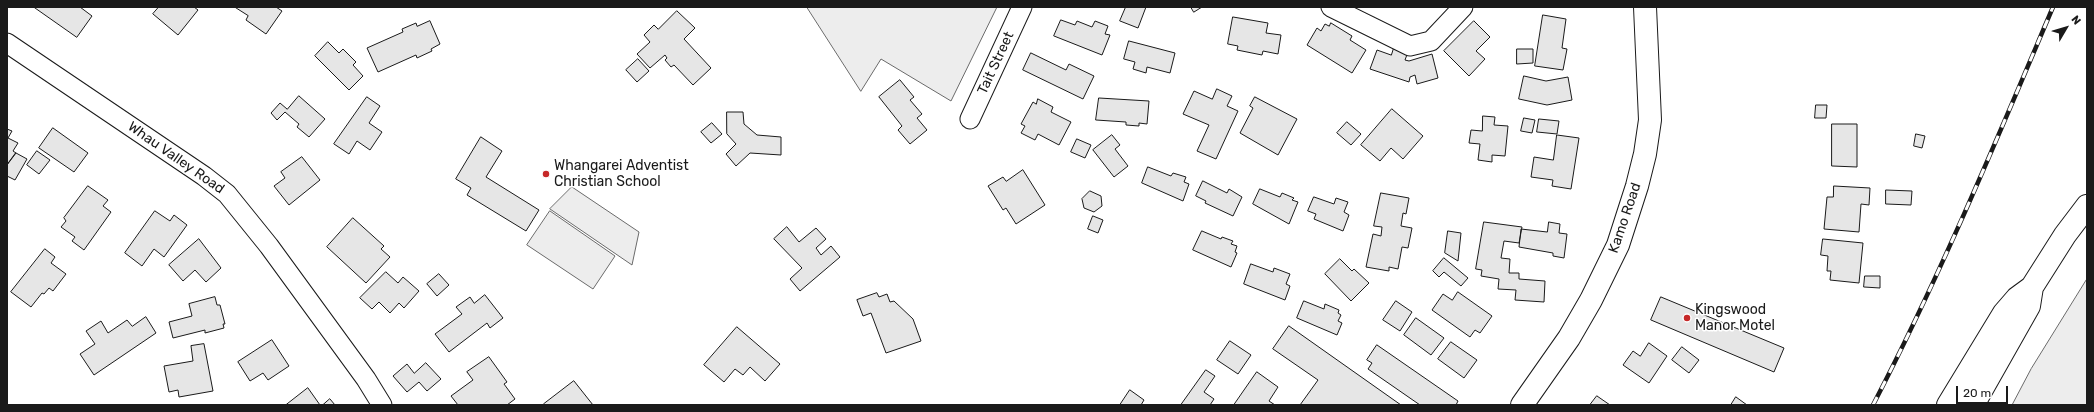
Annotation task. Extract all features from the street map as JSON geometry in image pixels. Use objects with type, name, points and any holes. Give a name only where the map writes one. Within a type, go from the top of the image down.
[{"type":"main road","name":"Kamo Road","points":[[1522,405],[1569,338],[1591,300],[1618,245],[1637,186],[1645,154],[1650,120],[1645,7]]},
{"type":"main road","points":[[1948,405],[2004,312],[2017,298],[2032,287],[2065,235],[2087,206]]},
{"type":"main road","points":[[1973,405],[2029,306],[2032,287]]},
{"type":"street","name":"Tait Street","points":[[970,119],[1022,7]]},
{"type":"street","points":[[1330,7],[1410,46],[1430,41],[1464,7]]},
{"type":"street","name":"Whau Valley Road","points":[[7,43],[204,176],[228,194],[269,246],[366,379],[382,405]]},
{"type":"shaded area","points":[[807,7],[997,7],[951,101],[881,59],[861,91]]},
{"type":"shaded area","points":[[572,187],[639,232],[632,265],[550,209]]},
{"type":"shaded area","points":[[550,211],[615,256],[593,289],[527,245]]},
{"type":"shaded area","points":[[2087,279],[2087,405],[2012,405],[2031,369]]},
{"type":"building","points":[[34,7],[80,7],[92,16],[77,37]]},
{"type":"building","points":[[159,7],[194,7],[198,10],[178,35],[153,14]]},
{"type":"building","points":[[235,7],[276,7],[282,11],[266,34],[246,20],[248,16]]},
{"type":"building","points":[[1126,7],[1146,7],[1138,28],[1120,21]]},
{"type":"building","points":[[1191,7],[1202,7],[1194,12]]},
{"type":"building","points":[[677,11],[695,28],[684,39],[711,68],[693,85],[674,65],[671,67],[665,60],[667,58],[665,55],[650,68],[637,54],[650,42],[644,35],[654,25],[658,29]]},
{"type":"building","points":[[1543,15],[1566,19],[1562,48],[1567,49],[1563,70],[1535,66]]},
{"type":"building","points":[[1233,17],[1268,23],[1266,33],[1281,35],[1278,54],[1263,51],[1262,55],[1237,50],[1238,46],[1228,44]]},
{"type":"building","points":[[1061,20],[1075,25],[1077,21],[1092,27],[1095,21],[1108,26],[1105,34],[1110,35],[1102,55],[1054,36]]},
{"type":"building","points":[[430,21],[440,44],[431,49],[432,51],[417,58],[416,55],[378,72],[367,48],[403,32],[402,29],[416,23],[417,26]]},
{"type":"building","points":[[1474,21],[1490,37],[1476,51],[1485,59],[1469,76],[1444,51]]},
{"type":"building","points":[[1331,23],[1352,36],[1350,40],[1366,50],[1352,73],[1307,45],[1317,28],[1321,31],[1325,24],[1329,26]]},
{"type":"building","points":[[1129,41],[1175,53],[1170,73],[1147,67],[1146,73],[1133,69],[1135,62],[1124,59]]},
{"type":"building","points":[[328,42],[339,53],[343,49],[356,62],[353,65],[363,76],[349,90],[315,56]]},
{"type":"building","points":[[1394,48],[1408,52],[1405,60],[1409,61],[1432,54],[1438,78],[1417,84],[1415,75],[1410,77],[1409,82],[1370,69],[1377,50],[1391,55]]},
{"type":"building","points":[[1517,49],[1533,49],[1533,63],[1517,64]]},
{"type":"building","points":[[1031,53],[1066,70],[1069,64],[1094,76],[1083,99],[1023,70]]},
{"type":"building","points":[[638,59],[649,71],[637,82],[626,70]]},
{"type":"building","points":[[1524,76],[1546,81],[1568,77],[1572,100],[1547,105],[1519,99]]},
{"type":"building","points":[[900,80],[914,97],[910,100],[922,114],[917,118],[927,130],[910,144],[898,130],[902,126],[879,97]]},
{"type":"building","points":[[1217,89],[1232,96],[1227,106],[1238,111],[1216,159],[1197,151],[1209,125],[1183,114],[1194,91],[1212,99]]},
{"type":"building","points":[[299,96],[325,119],[309,137],[297,127],[299,124],[285,112],[277,120],[271,113],[280,103],[287,109]]},
{"type":"building","points":[[367,97],[380,106],[369,123],[382,132],[370,150],[357,141],[349,154],[334,144]]},
{"type":"building","points":[[1255,97],[1297,119],[1278,155],[1240,133],[1253,108],[1250,106]]},
{"type":"building","points":[[1099,98],[1149,101],[1147,124],[1139,123],[1139,126],[1126,125],[1126,122],[1096,120]]},
{"type":"building","points":[[1038,99],[1053,107],[1051,112],[1071,122],[1059,145],[1038,134],[1035,140],[1021,133],[1025,126],[1021,124],[1033,102],[1036,104]]},
{"type":"building","points":[[1816,105],[1827,105],[1826,118],[1815,118]]},
{"type":"building","points":[[1392,109],[1423,136],[1403,159],[1391,148],[1380,161],[1361,145]]},
{"type":"building","points":[[727,112],[743,112],[744,124],[757,135],[781,137],[781,155],[750,153],[736,166],[726,154],[736,144],[727,134]]},
{"type":"building","points":[[1483,116],[1495,117],[1494,125],[1508,126],[1505,156],[1492,155],[1492,162],[1478,160],[1480,144],[1469,143],[1471,130],[1482,131]]},
{"type":"building","points":[[1524,118],[1535,120],[1532,133],[1521,131]]},
{"type":"building","points":[[1539,119],[1559,121],[1557,134],[1537,132]]},
{"type":"building","points":[[1347,122],[1361,134],[1351,145],[1337,133]]},
{"type":"building","points":[[712,123],[722,134],[711,143],[701,132]]},
{"type":"building","points":[[1832,124],[1857,124],[1857,167],[1832,166]]},
{"type":"building","points":[[53,128],[88,153],[74,172],[39,148]]},
{"type":"building","points":[[7,129],[12,131],[8,138],[18,143],[13,151],[16,153],[7,165]]},
{"type":"building","points":[[1916,134],[1925,136],[1922,148],[1914,146]]},
{"type":"building","points":[[1112,135],[1120,145],[1115,149],[1128,166],[1114,177],[1093,150]]},
{"type":"building","points":[[1557,135],[1579,138],[1571,189],[1552,186],[1553,180],[1531,177],[1534,157],[1553,160]]},
{"type":"building","points":[[481,137],[502,151],[486,177],[539,210],[526,231],[467,195],[471,188],[456,179]]},
{"type":"building","points":[[1077,139],[1091,145],[1085,158],[1071,152]]},
{"type":"building","points":[[37,151],[50,160],[39,174],[27,165]]},
{"type":"building","points":[[16,153],[27,159],[15,180],[7,176],[7,165]]},
{"type":"building","points":[[302,157],[320,180],[289,205],[274,186],[285,178],[281,172]]},
{"type":"building","points":[[1148,167],[1171,176],[1173,173],[1186,177],[1184,182],[1189,184],[1183,201],[1142,183]]},
{"type":"building","points":[[1023,170],[1045,205],[1016,224],[1006,208],[1003,210],[988,186],[1003,177],[1006,181]]},
{"type":"building","points":[[1203,181],[1227,193],[1229,189],[1242,197],[1233,216],[1205,203],[1206,201],[1196,196]]},
{"type":"building","points":[[88,186],[108,200],[103,206],[111,212],[84,250],[72,241],[75,237],[61,227],[66,221],[64,218]]},
{"type":"building","points":[[1834,186],[1870,188],[1869,205],[1861,204],[1859,232],[1824,229],[1827,197],[1833,197]]},
{"type":"building","points":[[1260,189],[1280,197],[1282,193],[1294,198],[1292,200],[1298,202],[1289,224],[1253,204]]},
{"type":"building","points":[[1886,190],[1912,191],[1911,205],[1886,204]]},
{"type":"building","points":[[1090,191],[1101,196],[1102,206],[1094,212],[1084,208],[1082,199]]},
{"type":"building","points":[[1381,193],[1409,198],[1406,214],[1403,213],[1401,226],[1412,228],[1408,248],[1402,247],[1398,269],[1389,267],[1389,271],[1366,267],[1373,234],[1381,236],[1382,227],[1374,226]]},
{"type":"building","points":[[1314,197],[1334,204],[1336,198],[1348,202],[1344,212],[1349,215],[1343,231],[1314,219],[1316,214],[1308,211]]},
{"type":"building","points":[[155,211],[170,221],[174,215],[187,225],[164,257],[154,249],[142,266],[125,253]]},
{"type":"building","points":[[1093,216],[1103,220],[1098,233],[1088,229]]},
{"type":"building","points":[[353,218],[384,246],[381,249],[390,257],[366,283],[327,247]]},
{"type":"building","points":[[1484,222],[1522,227],[1519,243],[1504,241],[1501,258],[1510,259],[1509,273],[1519,273],[1519,279],[1545,281],[1544,302],[1515,300],[1516,290],[1498,289],[1499,279],[1481,276],[1482,270],[1476,269]]},
{"type":"building","points":[[1549,222],[1560,224],[1559,233],[1567,234],[1564,258],[1553,256],[1553,253],[1519,247],[1521,229],[1547,232]]},
{"type":"building","points":[[787,227],[799,242],[816,228],[826,239],[816,248],[821,255],[831,246],[840,257],[800,291],[790,279],[802,268],[774,239]]},
{"type":"building","points":[[1202,231],[1221,239],[1222,237],[1233,241],[1231,244],[1237,246],[1235,252],[1237,253],[1231,267],[1193,250]]},
{"type":"building","points":[[1448,231],[1461,233],[1458,261],[1445,253]]},
{"type":"building","points":[[199,239],[221,268],[206,282],[195,270],[183,281],[169,265]]},
{"type":"building","points":[[1823,239],[1863,243],[1859,283],[1830,280],[1831,271],[1827,271],[1828,256],[1821,255]]},
{"type":"building","points":[[45,249],[55,257],[51,263],[66,274],[53,291],[49,288],[44,294],[42,293],[31,307],[11,292]]},
{"type":"building","points":[[1444,258],[1468,278],[1461,286],[1444,272],[1439,277],[1433,271]]},
{"type":"building","points":[[1340,259],[1352,271],[1354,269],[1369,283],[1351,301],[1325,274]]},
{"type":"building","points":[[1251,264],[1273,272],[1274,268],[1290,274],[1286,284],[1290,286],[1285,300],[1244,284]]},
{"type":"building","points":[[386,272],[398,283],[403,277],[419,291],[404,308],[399,303],[390,313],[379,302],[372,309],[360,298]]},
{"type":"building","points":[[439,274],[449,285],[437,296],[427,284]]},
{"type":"building","points":[[1865,276],[1880,276],[1880,288],[1864,287]]},
{"type":"building","points":[[1458,292],[1492,316],[1480,333],[1475,330],[1470,337],[1432,310],[1443,294],[1452,300]]},
{"type":"building","points":[[877,293],[879,297],[887,294],[890,302],[894,301],[913,319],[921,341],[886,353],[871,313],[863,316],[857,300]]},
{"type":"building","points":[[485,295],[503,318],[490,328],[487,323],[449,352],[435,334],[462,314],[456,307],[470,297],[474,303]]},
{"type":"building","points":[[215,297],[217,305],[220,305],[225,324],[223,324],[224,328],[205,333],[205,330],[173,338],[169,322],[192,316],[189,304]]},
{"type":"building","points":[[1661,297],[1784,348],[1774,372],[1651,320]]},
{"type":"building","points":[[1304,301],[1324,309],[1325,304],[1339,310],[1338,313],[1341,315],[1338,321],[1342,323],[1337,335],[1297,318]]},
{"type":"building","points":[[1396,301],[1412,312],[1400,331],[1383,320]]},
{"type":"building","points":[[146,317],[156,333],[94,375],[80,354],[95,344],[86,331],[101,321],[108,333],[127,320],[132,326]]},
{"type":"building","points":[[1416,318],[1444,338],[1431,355],[1404,335]]},
{"type":"building","points":[[1289,326],[1401,405],[1300,405],[1318,380],[1273,349]]},
{"type":"building","points":[[737,327],[780,364],[765,381],[750,367],[743,375],[735,369],[724,382],[704,365]]},
{"type":"building","points":[[272,340],[289,366],[268,380],[263,373],[250,381],[238,362]]},
{"type":"building","points":[[1230,341],[1251,355],[1238,374],[1217,360]]},
{"type":"building","points":[[1451,342],[1477,360],[1464,378],[1438,359]]},
{"type":"building","points":[[1649,343],[1667,356],[1649,383],[1623,365],[1633,351],[1640,356]]},
{"type":"building","points":[[204,344],[213,391],[179,397],[178,390],[169,392],[164,366],[193,361],[191,346]]},
{"type":"building","points":[[1377,345],[1458,401],[1456,405],[1420,405],[1368,369],[1372,363],[1367,360]]},
{"type":"building","points":[[1682,347],[1699,360],[1689,373],[1672,360]]},
{"type":"building","points":[[489,357],[507,382],[504,384],[515,399],[507,405],[458,405],[451,396],[473,380],[467,372]]},
{"type":"building","points":[[426,363],[441,379],[427,391],[419,382],[407,392],[393,376],[407,364],[414,373]]},
{"type":"building","points":[[1206,370],[1215,376],[1204,392],[1214,399],[1210,405],[1181,405]]},
{"type":"building","points":[[1257,372],[1278,387],[1269,401],[1275,405],[1234,405]]},
{"type":"building","points":[[574,381],[593,405],[544,404]]},
{"type":"building","points":[[308,388],[320,405],[286,405]]},
{"type":"building","points":[[1130,390],[1144,400],[1141,405],[1120,405]]},
{"type":"building","points":[[1597,396],[1610,405],[1590,405]]},
{"type":"building","points":[[1736,397],[1747,405],[1731,405]]},
{"type":"building","points":[[330,399],[335,405],[323,405]]},
{"type":"railway","points":[[1873,405],[1898,356],[1944,258],[1989,158],[2053,7]]},
{"type":"place","name":"Whangarei Adventist Christian School","points":[[546,174]]},
{"type":"place","name":"Kingswood Manor Motel","points":[[1687,318]]}]
